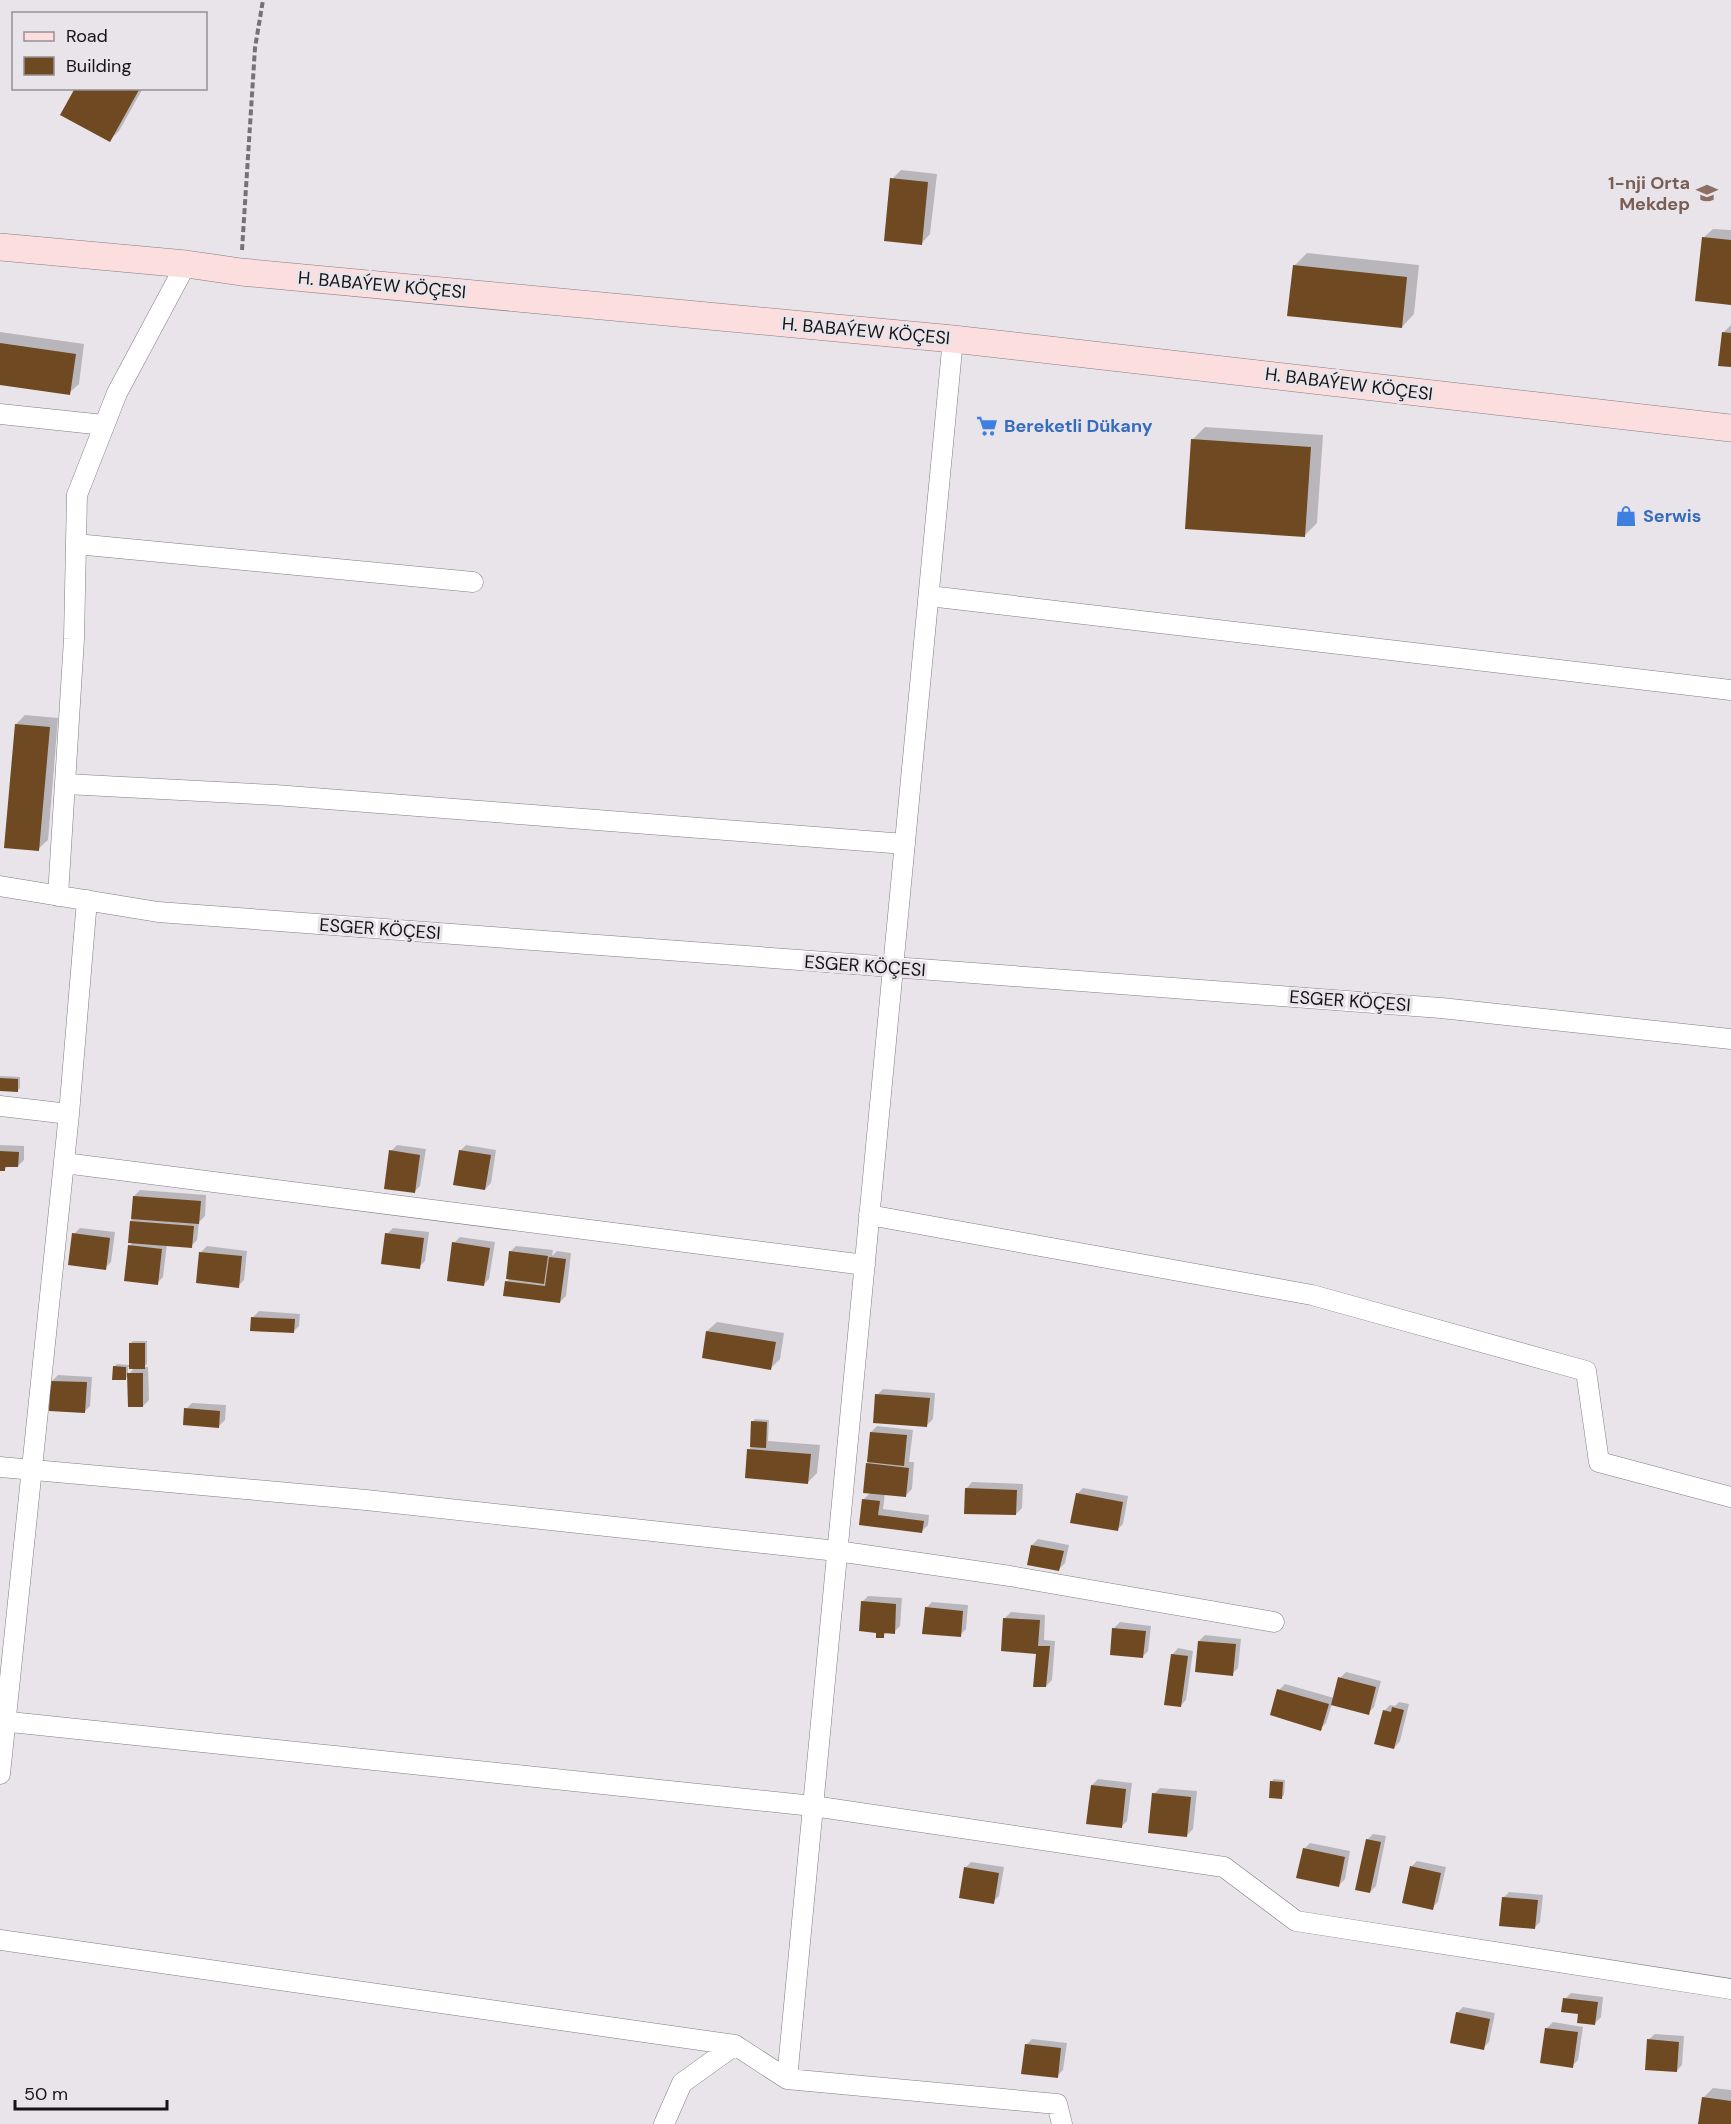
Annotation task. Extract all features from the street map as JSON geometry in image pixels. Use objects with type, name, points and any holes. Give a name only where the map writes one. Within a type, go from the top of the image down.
[{"type":"street","name":"H. BABAÝEW KÖÇESI","points":[[0,247],[953,339],[1731,428]]},
{"type":"street","points":[[58,896],[75,639],[77,495],[117,393],[186,264]]},
{"type":"street","points":[[786,2079],[953,339]]},
{"type":"street","points":[[0,414],[104,425]]},
{"type":"street","points":[[76,544],[473,582]]},
{"type":"street","points":[[929,596],[1731,690]]},
{"type":"street","points":[[66,784],[275,795],[905,844]]},
{"type":"street","name":"ESGER KÖÇESI","points":[[0,886],[158,912],[1441,1008],[1731,1039]]},
{"type":"street","points":[[0,1774],[2,1721],[69,1114],[87,900]]},
{"type":"street","points":[[0,1106],[69,1114]]},
{"type":"street","points":[[64,1163],[865,1265]]},
{"type":"street","points":[[869,1215],[1312,1295],[1586,1371],[1599,1462],[1731,1497]]},
{"type":"street","points":[[0,1467],[366,1500],[837,1551],[1010,1576],[1274,1622]]},
{"type":"street","points":[[2,1721],[813,1806],[1224,1867],[1296,1920],[1731,1989]]},
{"type":"street","points":[[0,1940],[735,2045],[786,2079],[1057,2104],[1062,2124]]},
{"type":"street","points":[[664,2124],[682,2083],[735,2045]]},
{"type":"path","points":[[241,272],[255,48],[263,0]]},
{"type":"building","points":[[74,90],[139,90],[110,142],[60,115]]},
{"type":"building","points":[[890,178],[928,182],[922,245],[884,241]]},
{"type":"building","points":[[1702,237],[1731,240],[1731,305],[1695,301]]},
{"type":"building","points":[[1293,265],[1407,277],[1402,328],[1287,316]]},
{"type":"building","points":[[1722,332],[1731,333],[1731,367],[1718,366]]},
{"type":"building","points":[[0,343],[76,354],[70,395],[0,385]]},
{"type":"building","points":[[1191,439],[1311,447],[1305,537],[1185,529]]},
{"type":"building","points":[[15,724],[50,727],[39,851],[4,848]]},
{"type":"building","points":[[0,1078],[18,1079],[18,1092],[0,1091]]},
{"type":"building","points":[[389,1150],[420,1155],[415,1193],[384,1189]]},
{"type":"building","points":[[459,1150],[491,1155],[485,1190],[453,1185]]},
{"type":"building","points":[[0,1151],[19,1152],[18,1167],[5,1167],[5,1171],[0,1171]]},
{"type":"building","points":[[133,1196],[201,1201],[199,1224],[131,1219]]},
{"type":"building","points":[[130,1221],[194,1226],[192,1248],[128,1243]]},
{"type":"building","points":[[72,1233],[110,1238],[106,1270],[68,1265]]},
{"type":"building","points":[[385,1233],[424,1238],[420,1269],[381,1264]]},
{"type":"building","points":[[452,1242],[490,1248],[484,1286],[447,1281]]},
{"type":"building","points":[[128,1245],[162,1249],[158,1285],[124,1281]]},
{"type":"building","points":[[509,1251],[548,1256],[544,1284],[506,1279]]},
{"type":"building","points":[[199,1252],[242,1256],[239,1288],[196,1283]]},
{"type":"building","points":[[549,1257],[566,1259],[560,1303],[503,1296],[505,1281],[545,1286]]},
{"type":"building","points":[[251,1317],[295,1319],[294,1333],[250,1331]]},
{"type":"building","points":[[706,1331],[776,1342],[771,1370],[702,1358]]},
{"type":"building","points":[[129,1343],[145,1343],[145,1369],[129,1369]]},
{"type":"building","points":[[113,1366],[126,1367],[126,1380],[112,1380]]},
{"type":"building","points":[[127,1373],[143,1373],[143,1407],[128,1407]]},
{"type":"building","points":[[50,1381],[87,1382],[85,1413],[49,1411]]},
{"type":"building","points":[[875,1394],[930,1398],[927,1427],[873,1423]]},
{"type":"building","points":[[184,1408],[220,1411],[219,1428],[183,1425]]},
{"type":"building","points":[[751,1421],[767,1422],[766,1448],[750,1447]]},
{"type":"building","points":[[870,1432],[907,1435],[904,1466],[867,1462]]},
{"type":"building","points":[[747,1449],[811,1454],[808,1484],[745,1478]]},
{"type":"building","points":[[866,1463],[909,1468],[906,1497],[863,1493]]},
{"type":"building","points":[[965,1488],[1017,1490],[1016,1515],[964,1514]]},
{"type":"building","points":[[1076,1493],[1123,1502],[1118,1531],[1070,1523]]},
{"type":"building","points":[[862,1499],[880,1501],[878,1515],[924,1521],[922,1533],[859,1525]]},
{"type":"building","points":[[1031,1545],[1064,1551],[1059,1571],[1027,1565]]},
{"type":"building","points":[[861,1601],[896,1604],[895,1634],[884,1633],[884,1638],[876,1638],[876,1633],[859,1631]]},
{"type":"building","points":[[925,1607],[963,1611],[961,1637],[922,1634]]},
{"type":"building","points":[[1003,1618],[1040,1620],[1038,1646],[1050,1646],[1046,1687],[1033,1687],[1036,1654],[1001,1651]]},
{"type":"building","points":[[1112,1628],[1146,1631],[1143,1658],[1110,1655]]},
{"type":"building","points":[[1198,1641],[1236,1644],[1233,1676],[1195,1672]]},
{"type":"building","points":[[1171,1654],[1188,1656],[1181,1707],[1164,1705]]},
{"type":"building","points":[[1338,1677],[1376,1687],[1369,1715],[1331,1705]]},
{"type":"building","points":[[1277,1689],[1329,1704],[1321,1731],[1270,1715]]},
{"type":"building","points":[[1392,1707],[1404,1710],[1394,1749],[1374,1744],[1383,1710],[1391,1712]]},
{"type":"building","points":[[1270,1781],[1283,1782],[1282,1799],[1269,1798]]},
{"type":"building","points":[[1091,1785],[1126,1789],[1122,1828],[1086,1824]]},
{"type":"building","points":[[1152,1793],[1191,1797],[1187,1837],[1148,1833]]},
{"type":"building","points":[[1366,1839],[1381,1842],[1370,1893],[1355,1890]]},
{"type":"building","points":[[1303,1848],[1345,1857],[1339,1887],[1296,1878]]},
{"type":"building","points":[[1410,1866],[1441,1873],[1433,1910],[1402,1903]]},
{"type":"building","points":[[964,1867],[999,1873],[994,1904],[959,1898]]},
{"type":"building","points":[[1502,1897],[1538,1900],[1535,1929],[1499,1926]]},
{"type":"building","points":[[1563,1998],[1598,2002],[1595,2025],[1577,2023],[1578,2014],[1561,2012]]},
{"type":"building","points":[[1456,2012],[1490,2019],[1484,2050],[1450,2043]]},
{"type":"building","points":[[1545,2028],[1578,2032],[1573,2068],[1540,2063]]},
{"type":"building","points":[[1647,2039],[1679,2042],[1677,2072],[1645,2070]]},
{"type":"building","points":[[1025,2044],[1061,2048],[1058,2078],[1021,2074]]},
{"type":"building","points":[[1702,2097],[1731,2101],[1731,2124],[1698,2124]]},
{"type":"place","name":"1-nji Orta Mekdep","points":[[1707,193]]},
{"type":"place","name":"Bereketli Dükany","points":[[987,426]]},
{"type":"place","name":"Serwis","points":[[1626,516]]}]
